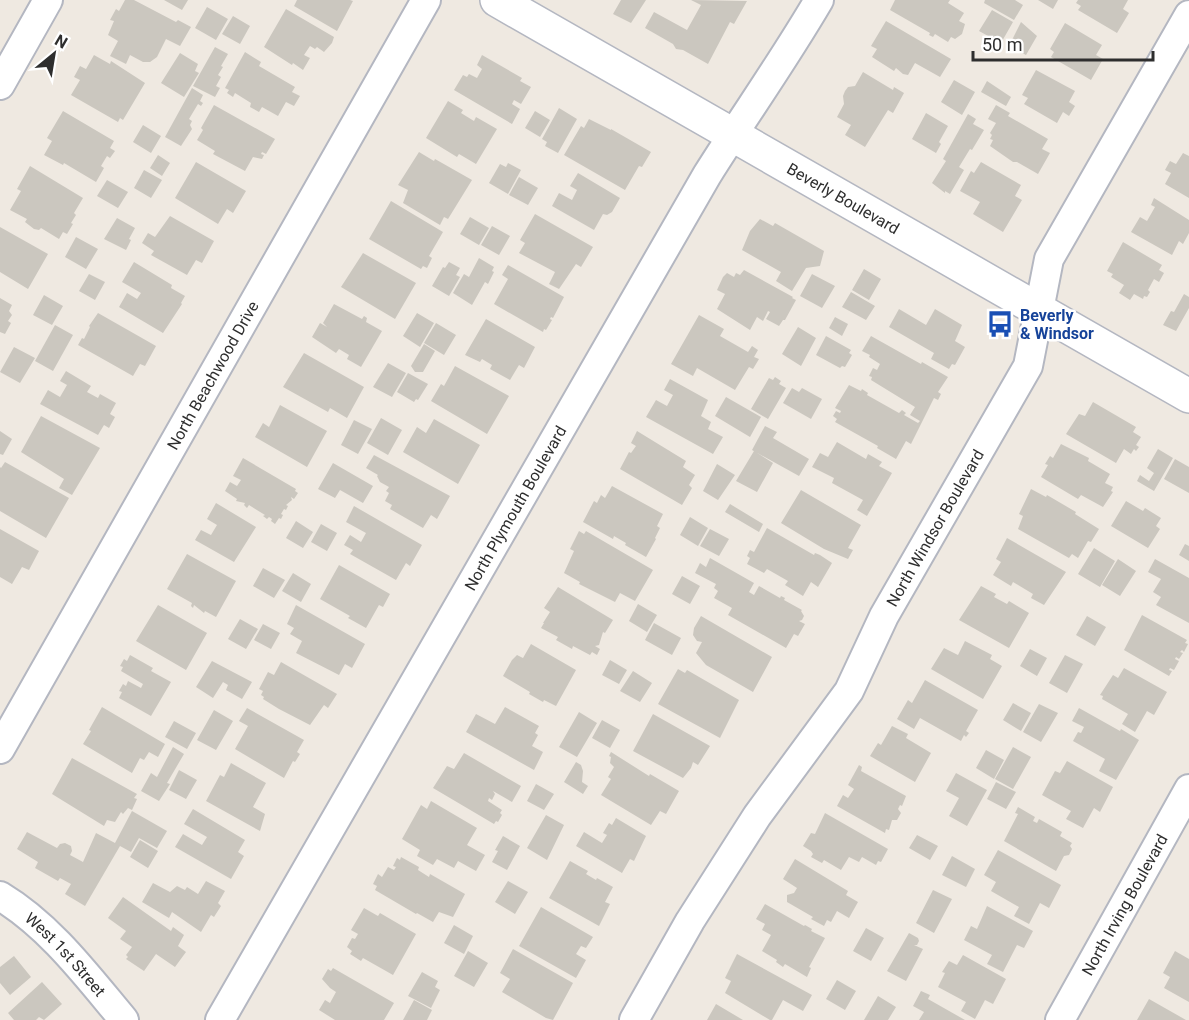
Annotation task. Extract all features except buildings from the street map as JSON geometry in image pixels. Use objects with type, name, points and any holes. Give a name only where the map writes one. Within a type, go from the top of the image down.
[{"type":"main road","name":"Beverly Boulevard","points":[[497,0],[1189,396]]},
{"type":"street","points":[[0,85],[48,0]]},
{"type":"street","name":"North Beachwood Drive","points":[[0,749],[426,0]]},
{"type":"street","name":"North Plymouth Boulevard","points":[[220,1020],[707,175],[794,45],[819,0]]},
{"type":"street","name":"North Windsor Boulevard","points":[[634,1020],[690,921],[757,816],[849,691],[884,616],[1028,366],[1037,309],[1049,259],[1189,15]]},
{"type":"street","name":"North Irving Boulevard","points":[[1060,1020],[1189,789]]},
{"type":"street","name":"West 1st Street","points":[[0,896],[18,907],[65,951],[124,1020]]},
{"type":"place","name":"Beverly & Windsor","points":[[1000,324]]}]
